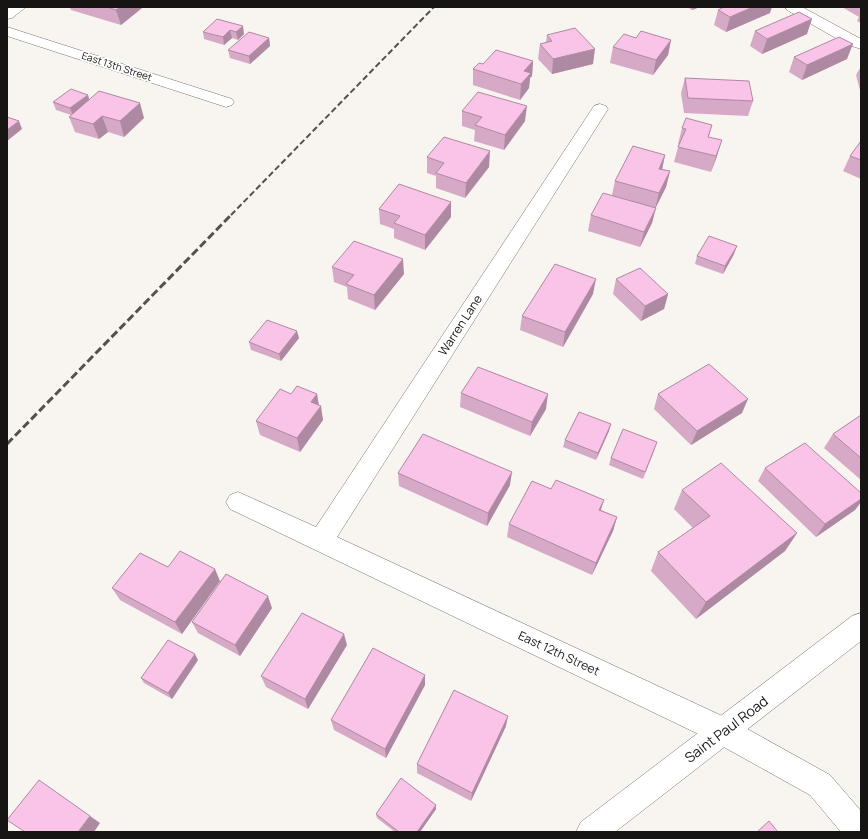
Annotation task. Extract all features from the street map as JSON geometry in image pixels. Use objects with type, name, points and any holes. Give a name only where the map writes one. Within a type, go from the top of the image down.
[{"type":"street","points":[[7,14],[19,7]]},
{"type":"street","points":[[792,7],[852,41],[861,44]]},
{"type":"street","name":"East 13th Street","points":[[7,31],[226,102]]},
{"type":"street","name":"Warren Lane","points":[[321,541],[600,109]]},
{"type":"street","name":"East 12th Street","points":[[238,502],[723,731],[820,785],[860,832]]},
{"type":"street","name":"Saint Paul Road","points":[[591,832],[861,625]]},
{"type":"building","points":[[107,7],[120,7],[116,10]]},
{"type":"building","points":[[724,7],[753,7],[730,17],[718,10]]},
{"type":"building","points":[[799,12],[812,19],[767,39],[755,31]]},
{"type":"building","points":[[217,19],[243,26],[236,32],[230,30],[223,37],[203,32]]},
{"type":"building","points":[[575,28],[595,49],[553,59],[540,44],[552,41],[547,35]]},
{"type":"building","points":[[641,31],[671,40],[656,60],[613,47],[624,34],[636,38]]},
{"type":"building","points":[[249,32],[269,38],[249,56],[228,50]]},
{"type":"building","points":[[839,37],[853,44],[807,65],[794,57]]},
{"type":"building","points":[[496,50],[533,61],[524,71],[531,73],[521,84],[473,69],[479,63],[483,64]]},
{"type":"building","points":[[685,78],[749,81],[753,101],[688,98]]},
{"type":"building","points":[[71,89],[88,95],[70,108],[53,102]]},
{"type":"building","points":[[99,91],[140,103],[120,121],[102,116],[93,124],[69,117]]},
{"type":"building","points":[[478,92],[527,106],[505,135],[475,125],[482,117],[462,111]]},
{"type":"building","points":[[7,117],[19,121],[7,130]]},
{"type":"building","points":[[686,118],[712,125],[708,137],[722,140],[716,156],[678,147],[686,129],[682,128]]},
{"type":"building","points":[[444,137],[490,151],[466,183],[436,173],[444,163],[427,157]]},
{"type":"building","points":[[861,141],[861,160],[850,156]]},
{"type":"building","points":[[633,146],[665,155],[659,169],[670,171],[659,193],[615,181]]},
{"type":"building","points":[[399,184],[451,202],[425,235],[394,223],[400,216],[379,209]]},
{"type":"building","points":[[603,193],[656,208],[644,232],[591,215]]},
{"type":"building","points":[[709,236],[737,246],[725,266],[697,256]]},
{"type":"building","points":[[354,241],[403,259],[374,295],[346,284],[354,275],[332,267]]},
{"type":"building","points":[[555,264],[596,279],[565,332],[522,316]]},
{"type":"building","points":[[640,268],[668,294],[645,306],[616,279]]},
{"type":"building","points":[[267,320],[297,331],[279,354],[249,342]]},
{"type":"building","points":[[709,364],[748,399],[697,431],[658,394]]},
{"type":"building","points":[[478,367],[548,394],[532,422],[461,393]]},
{"type":"building","points":[[297,386],[317,394],[311,402],[321,406],[297,438],[256,421],[280,389],[291,394]]},
{"type":"building","points":[[579,412],[611,424],[598,453],[565,440]]},
{"type":"building","points":[[861,415],[861,458],[833,434]]},
{"type":"building","points":[[623,429],[657,442],[645,472],[611,458]]},
{"type":"building","points":[[423,434],[512,472],[488,513],[398,473]]},
{"type":"building","points":[[805,443],[861,493],[861,499],[825,524],[765,468]]},
{"type":"building","points":[[721,463],[797,533],[706,602],[658,552],[710,516],[682,490]]},
{"type":"building","points":[[556,480],[604,500],[599,510],[617,517],[596,563],[509,524],[532,481],[551,489]]},
{"type":"building","points":[[180,551],[215,569],[175,622],[112,588],[140,553],[168,567]]},
{"type":"building","points":[[226,574],[268,596],[235,645],[192,622]]},
{"type":"building","points":[[302,613],[344,634],[305,699],[261,676]]},
{"type":"building","points":[[168,640],[195,654],[168,693],[141,678]]},
{"type":"building","points":[[373,648],[425,675],[385,749],[331,720]]},
{"type":"building","points":[[454,690],[508,716],[472,793],[417,764]]},
{"type":"building","points":[[401,778],[436,805],[417,832],[399,832],[376,814]]},
{"type":"building","points":[[39,780],[90,816],[78,832],[25,832],[7,820]]},
{"type":"building","points":[[769,821],[778,832],[757,832]]},
{"type":"railway","points":[[231,215],[434,7]]},
{"type":"railway","points":[[7,444],[232,214]]}]
